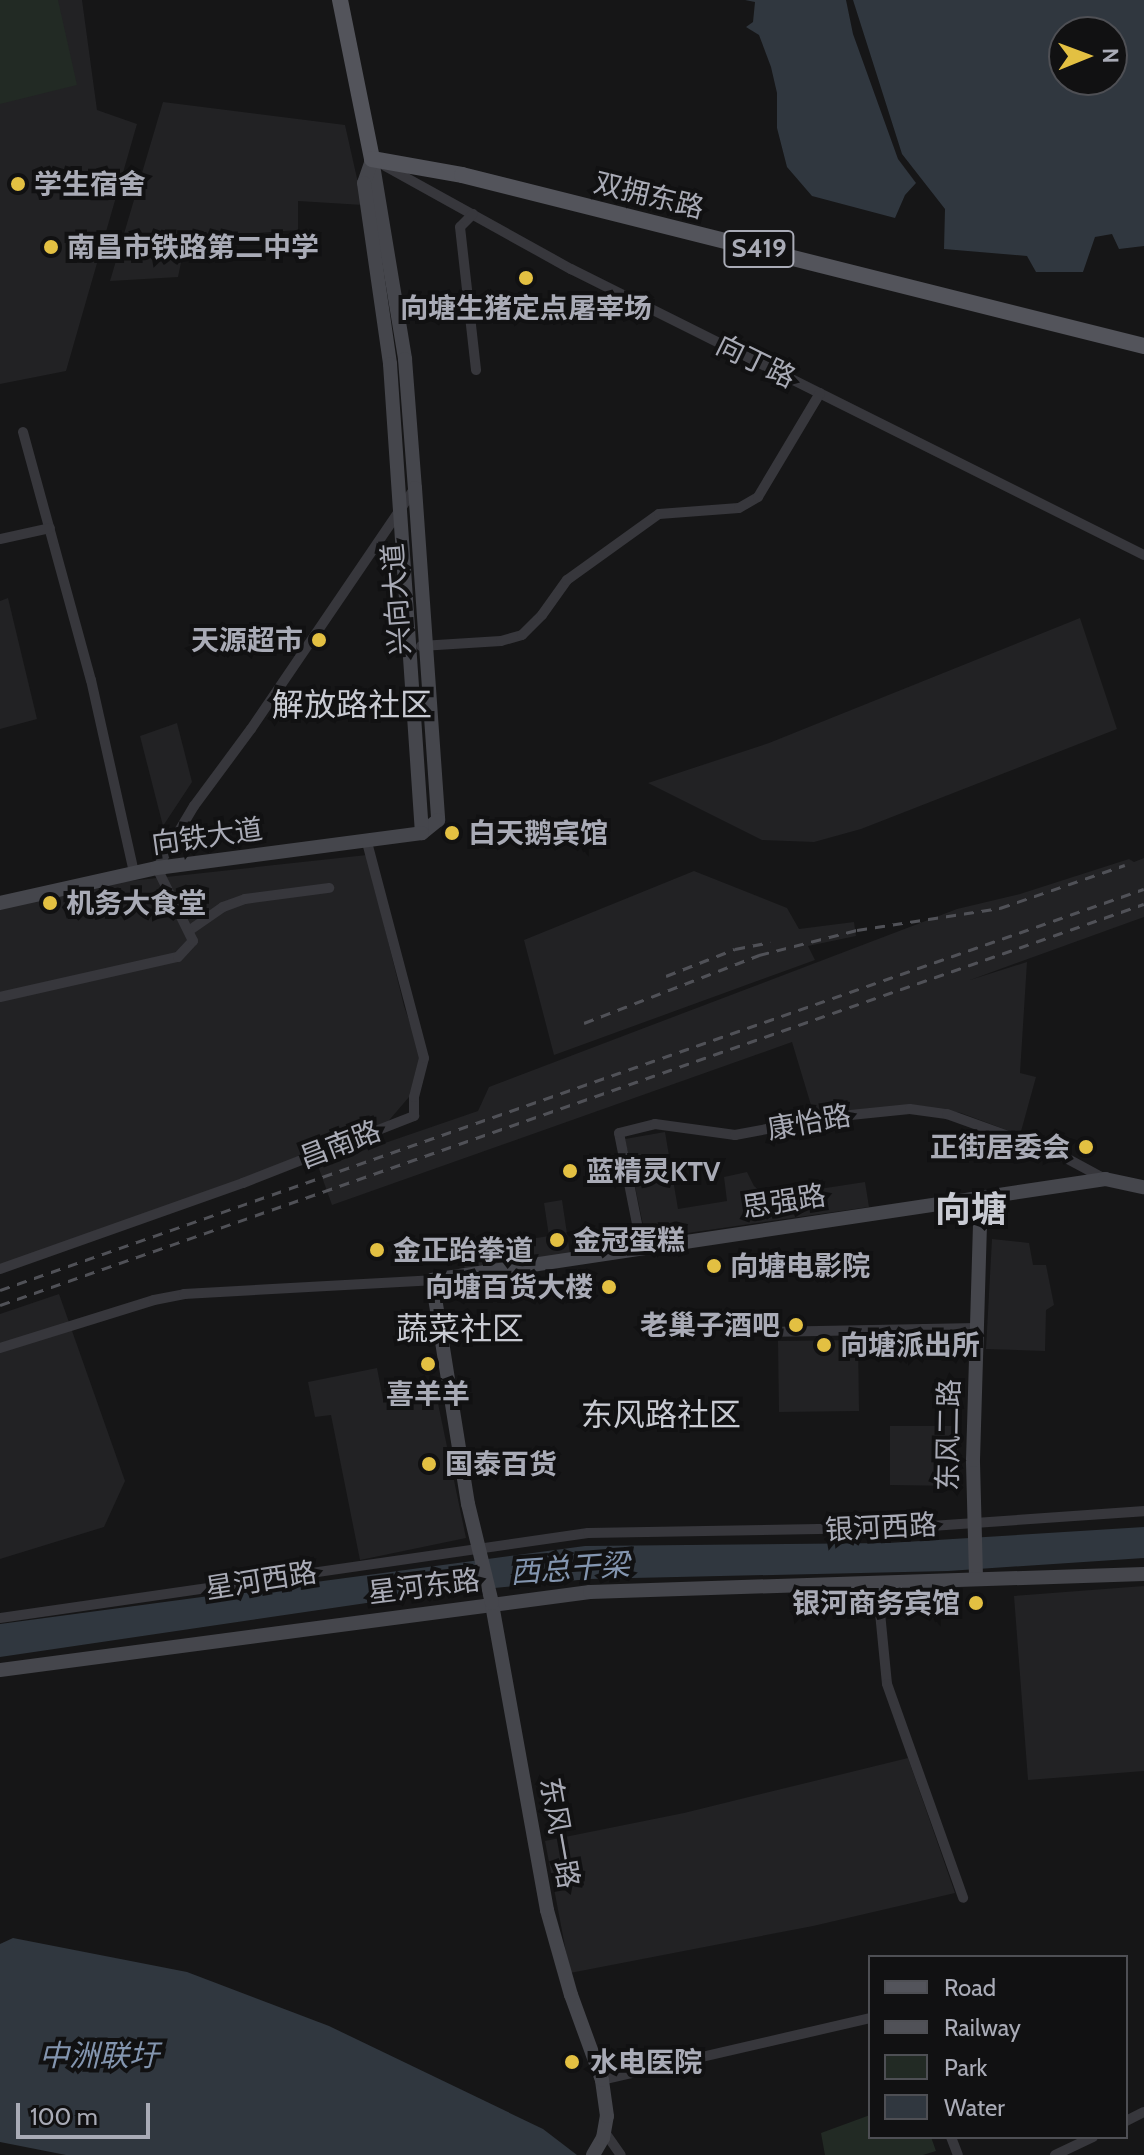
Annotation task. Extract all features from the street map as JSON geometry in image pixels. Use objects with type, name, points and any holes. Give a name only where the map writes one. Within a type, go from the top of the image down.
[{"type":"main road","name":"兴向大道","points":[[340,0],[372,159]]},
{"type":"main road","name":"双拥东路","points":[[372,159],[462,175],[1144,346]]},
{"type":"street","name":"向丁路","points":[[372,159],[571,269],[1144,555]]},
{"type":"street","name":"兴向大道","points":[[372,159],[405,359],[415,488],[438,820],[422,833]]},
{"type":"street","name":"兴向大道","points":[[372,159],[364,183],[390,364],[422,833]]},
{"type":"street","points":[[473,214],[460,227],[476,370]]},
{"type":"street","points":[[409,646],[501,641],[522,635],[542,615],[567,580],[659,514],[739,508],[758,497],[820,393]]},
{"type":"street","points":[[23,432],[91,680],[134,873]]},
{"type":"street","points":[[0,997],[178,957],[193,941],[157,868],[194,806],[251,729],[415,488]]},
{"type":"street","points":[[0,539],[50,528]]},
{"type":"street","name":"向铁大道","points":[[0,903],[157,868],[422,833]]},
{"type":"street","name":"昌南路","points":[[0,1269],[243,1183],[414,1116],[414,1097],[424,1058],[367,842]]},
{"type":"street","points":[[190,930],[223,907],[245,899],[329,888]]},
{"type":"street","name":"康怡路","points":[[642,1249],[619,1133],[655,1124],[735,1135],[831,1117],[910,1109],[947,1114],[1066,1158],[1105,1179]]},
{"type":"street","name":"思强路","points":[[432,1280],[1105,1179],[1144,1187]]},
{"type":"street","name":"东风二路","points":[[976,1574],[973,1525],[981,1198]]},
{"type":"street","points":[[0,1348],[154,1300],[184,1294],[432,1280],[477,1547]]},
{"type":"street","points":[[766,1332],[977,1328]]},
{"type":"street","name":"银河西路","points":[[666,1532],[973,1525],[1144,1511]]},
{"type":"street","name":"星河西路","points":[[0,1618],[477,1547],[588,1533],[666,1532]]},
{"type":"street","name":"东风一路","points":[[477,1547],[484,1563],[547,1910],[571,1995],[602,2080],[607,2116],[599,2143]]},
{"type":"street","name":"星河东路","points":[[0,1670],[490,1596],[877,1582],[976,1574],[1144,1574]]},
{"type":"street","points":[[877,1582],[887,1684],[963,1898]]},
{"type":"street","points":[[602,2080],[868,2018]]},
{"type":"street","points":[[1055,2155],[1089,2139]]},
{"type":"street","points":[[599,2143],[621,2155]]},
{"type":"shaded area","name":"南昌市铁路第二中学","points":[[0,0],[82,0],[97,110],[137,124],[66,371],[0,384]]},
{"type":"shaded area","points":[[163,102],[345,125],[363,205],[298,201],[298,230],[186,238],[178,277],[110,281]]},
{"type":"shaded area","points":[[8,598],[37,719],[0,729],[0,601]]},
{"type":"shaded area","points":[[1080,618],[1117,729],[861,829],[814,842],[762,840],[648,783],[769,743]]},
{"type":"shaded area","points":[[177,723],[192,782],[163,826],[140,736]]},
{"type":"shaded area","points":[[367,855],[404,1006],[422,1057],[409,1097],[385,1125],[0,1267],[0,909],[120,882]]},
{"type":"shaded area","points":[[1144,858],[1144,917],[970,980],[1027,962],[1020,1073],[1036,1077],[1020,1135],[961,1113],[922,1106],[814,1115],[792,1042],[332,1205],[318,1166],[478,1111],[489,1087],[957,909],[1020,894],[1129,859],[1134,862]]},
{"type":"shaded area","points":[[694,871],[787,908],[799,929],[854,922],[856,936],[808,946],[815,960],[554,1055],[524,940]]},
{"type":"shaded area","points":[[665,1132],[678,1209],[727,1201],[724,1177],[747,1172],[754,1186],[767,1197],[865,1182],[869,1207],[646,1239],[625,1139]]},
{"type":"shaded area","points":[[562,1200],[570,1254],[465,1271],[462,1250],[549,1236],[544,1203]]},
{"type":"shaded area","points":[[992,1239],[1029,1243],[1033,1265],[1046,1265],[1054,1305],[1046,1310],[1045,1351],[986,1349]]},
{"type":"shaded area","points":[[59,1294],[125,1481],[104,1527],[0,1559],[0,1314]]},
{"type":"shaded area","name":"向塘派出所","points":[[858,1340],[859,1411],[779,1412],[778,1341]]},
{"type":"shaded area","points":[[377,1368],[383,1399],[435,1389],[466,1538],[360,1560],[331,1415],[315,1417],[308,1382]]},
{"type":"shaded area","points":[[890,1426],[958,1426],[958,1486],[890,1485]]},
{"type":"shaded area","points":[[1144,1586],[1144,1771],[1028,1780],[1014,1596]]},
{"type":"shaded area","points":[[908,1758],[955,1893],[813,1926],[570,1973],[545,1841],[684,1813]]},
{"type":"green space","points":[[0,0],[58,0],[77,85],[0,104]]},
{"type":"green space","points":[[868,2116],[868,2139],[932,2139],[936,2151],[923,2155],[825,2155],[821,2133]]},
{"type":"water","points":[[745,0],[846,0],[853,34],[898,159],[916,183],[905,195],[895,218],[812,196],[787,167],[777,128],[777,93],[771,67],[759,35],[746,27],[753,22],[755,2]]},
{"type":"water","points":[[853,0],[1144,0],[1144,246],[1119,249],[1112,234],[1095,237],[1083,272],[1036,272],[1027,256],[944,249],[945,209],[902,154]]},
{"type":"water","name":"西总干梁","points":[[1144,1527],[1144,1558],[948,1571],[589,1579],[421,1595],[0,1657],[0,1624],[585,1546],[888,1543]]},
{"type":"water","name":"中洲联圩","points":[[13,1938],[187,1972],[329,2026],[543,2129],[577,2155],[66,2155],[0,2142],[0,1944]]},
{"type":"railway","points":[[584,1023],[759,955],[857,930],[1000,908],[1125,865]]},
{"type":"railway","points":[[0,1290],[1144,889]]},
{"type":"railway","points":[[0,1305],[1144,904]]},
{"type":"railway","points":[[666,976],[735,949],[770,942]]},
{"type":"place","name":"学生宿舍","points":[[18,184]]},
{"type":"place","name":"南昌市铁路第二中学","points":[[51,247]]},
{"type":"place","name":"向塘生猪定点屠宰场","points":[[526,278]]},
{"type":"place","name":"天源超市","points":[[319,640]]},
{"type":"place","name":"白天鹅宾馆","points":[[452,833]]},
{"type":"place","name":"机务大食堂","points":[[50,903]]},
{"type":"place","name":"正街居委会","points":[[1086,1147]]},
{"type":"place","name":"蓝精灵KTV","points":[[570,1171]]},
{"type":"place","name":"金冠蛋糕","points":[[557,1240]]},
{"type":"place","name":"金正跆拳道","points":[[377,1250]]},
{"type":"place","name":"向塘电影院","points":[[714,1266]]},
{"type":"place","name":"向塘百货大楼","points":[[609,1287]]},
{"type":"place","name":"老巢子酒吧","points":[[796,1325]]},
{"type":"place","name":"向塘派出所","points":[[824,1345]]},
{"type":"place","name":"喜羊羊","points":[[428,1364]]},
{"type":"place","name":"国泰百货","points":[[429,1464]]},
{"type":"place","name":"银河商务宾馆","points":[[976,1603]]},
{"type":"place","name":"水电医院","points":[[572,2062]]},
{"type":"district","name":"解放路社区","points":[[352,705]]},
{"type":"district","name":"向塘","points":[[971,1210]]},
{"type":"district","name":"蔬菜社区","points":[[460,1329]]},
{"type":"district","name":"东风路社区","points":[[661,1415]]}]
